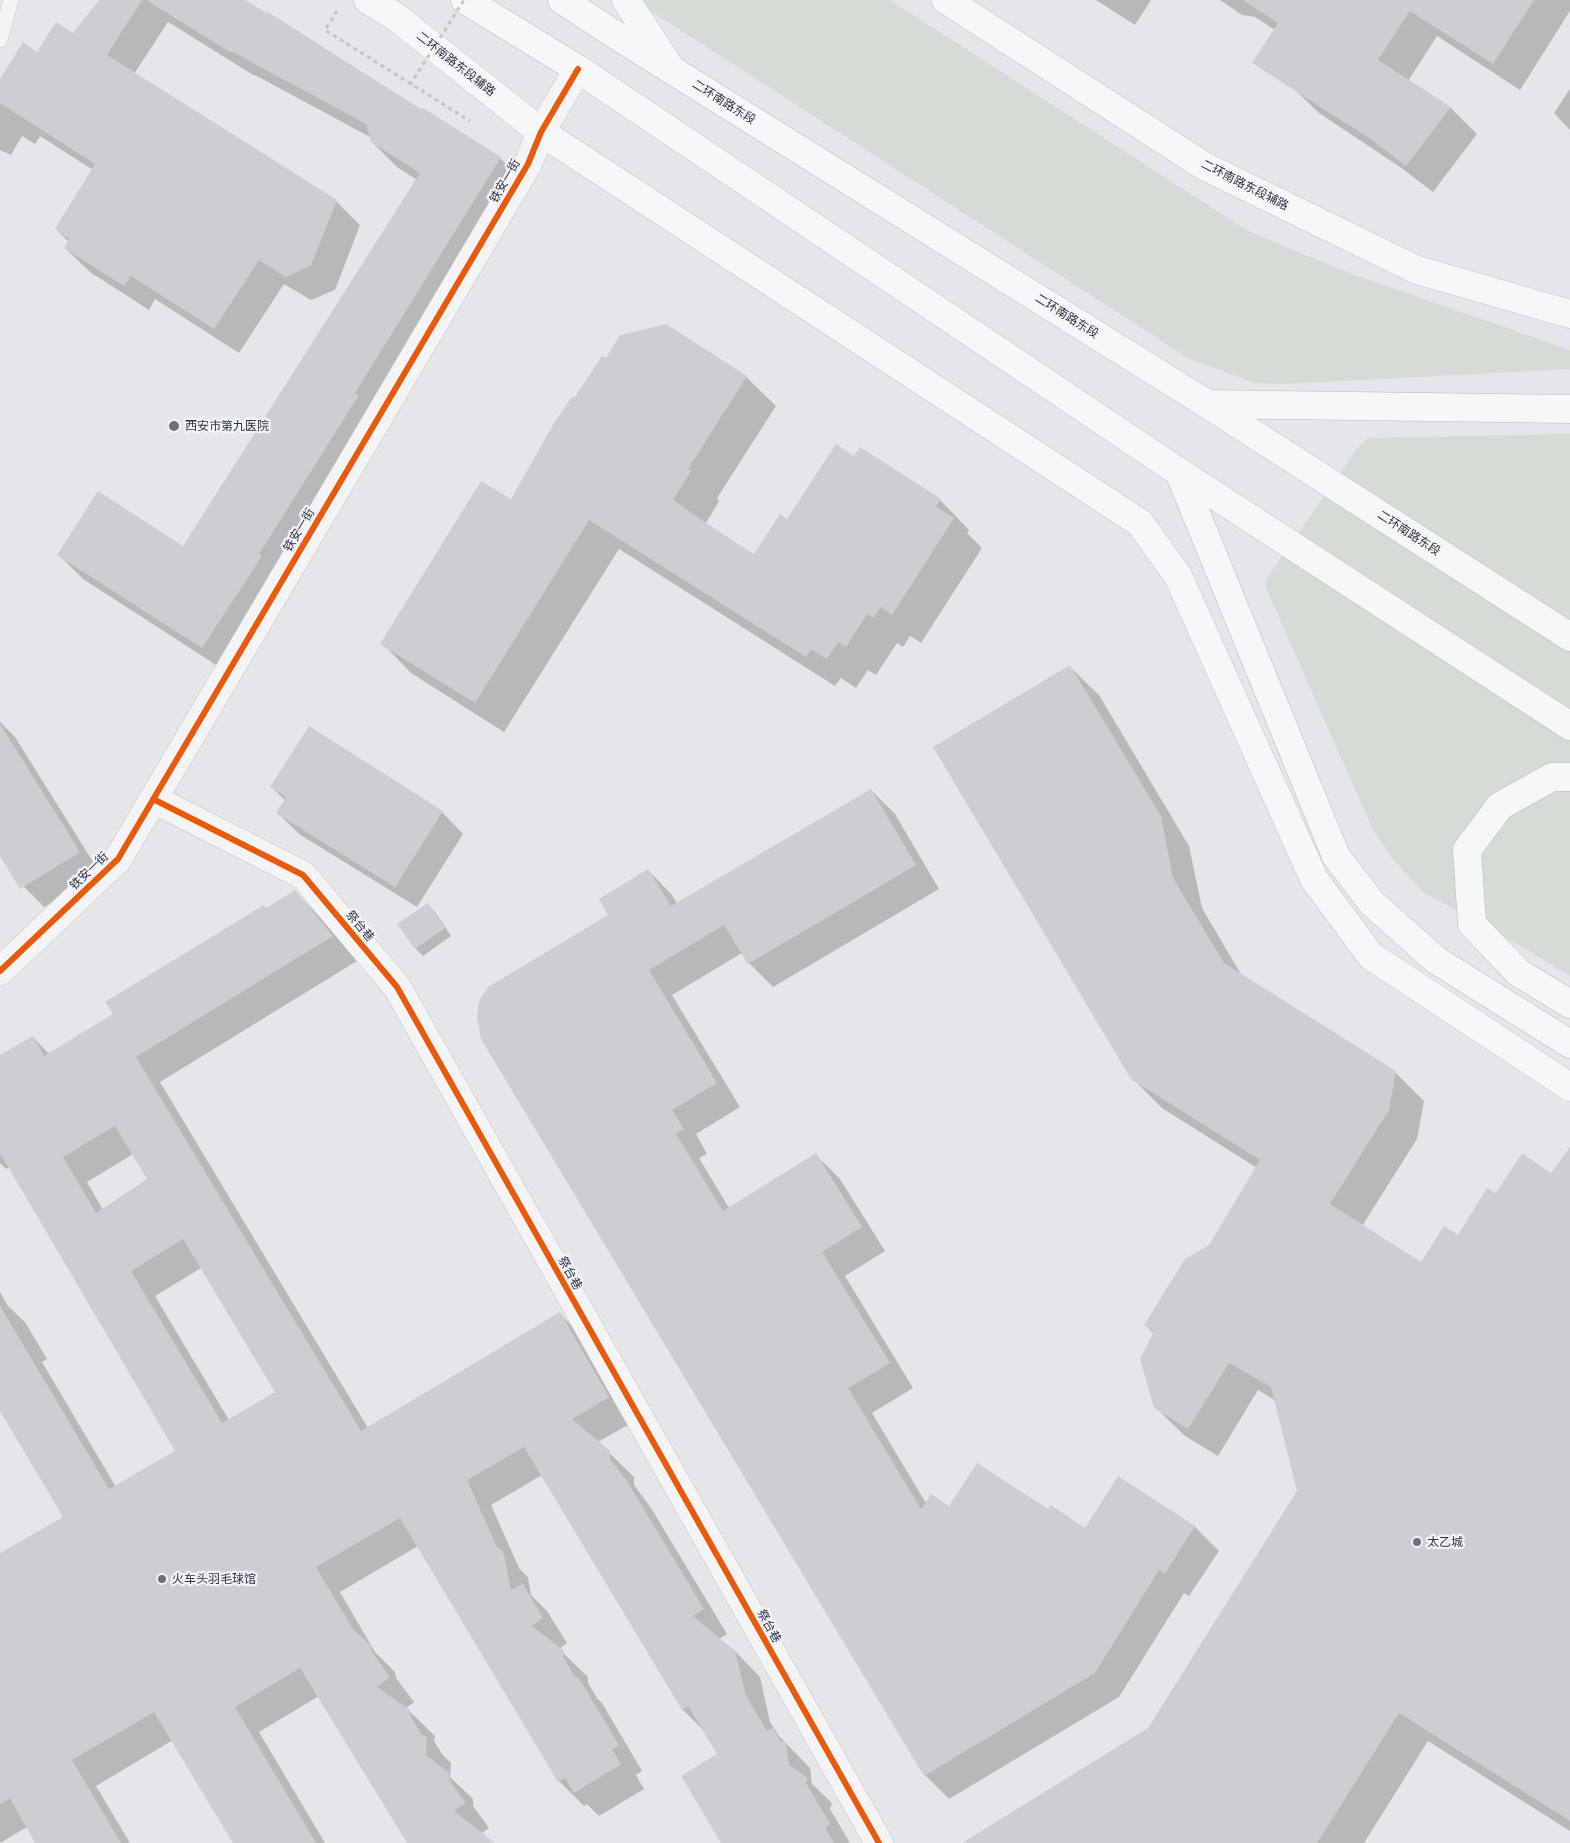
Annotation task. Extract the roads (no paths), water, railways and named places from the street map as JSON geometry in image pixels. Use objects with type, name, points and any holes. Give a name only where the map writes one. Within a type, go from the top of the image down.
[{"type":"main road","name":"二环南路东段辅路","points":[[368,0],[396,17],[541,132],[1140,523],[1178,576],[1314,879],[1371,956],[1570,1087]]},
{"type":"main road","points":[[465,0],[578,70],[1179,472],[1570,726]]},
{"type":"main road","name":"二环南路东段","points":[[562,0],[1207,404],[1570,637]]},
{"type":"main road","name":"二环南路东段辅路","points":[[946,0],[1204,166],[1416,270],[1570,314]]},
{"type":"main road","points":[[637,6],[671,69]]},
{"type":"main road","points":[[1207,404],[1570,409]]},
{"type":"main road","points":[[1179,472],[1336,856],[1372,903],[1436,960],[1570,1044]]},
{"type":"main road","points":[[1570,777],[1552,777],[1500,806],[1467,850],[1472,924],[1519,973],[1570,1004]]},
{"type":"street","points":[[622,39],[637,6]]},
{"type":"street","name":"铁安一街","points":[[0,971],[118,859],[528,164],[541,132],[578,70]]},
{"type":"street","name":"祭台巷","points":[[153,799],[303,875],[397,987],[879,1843]]},
{"type":"lane","points":[[0,40],[12,0]]},
{"type":"place","name":"西安市第九医院","points":[[174,426]]},
{"type":"place","name":"太乙城","points":[[1417,1542]]},
{"type":"place","name":"火车头羽毛球馆","points":[[162,1579]]}]
